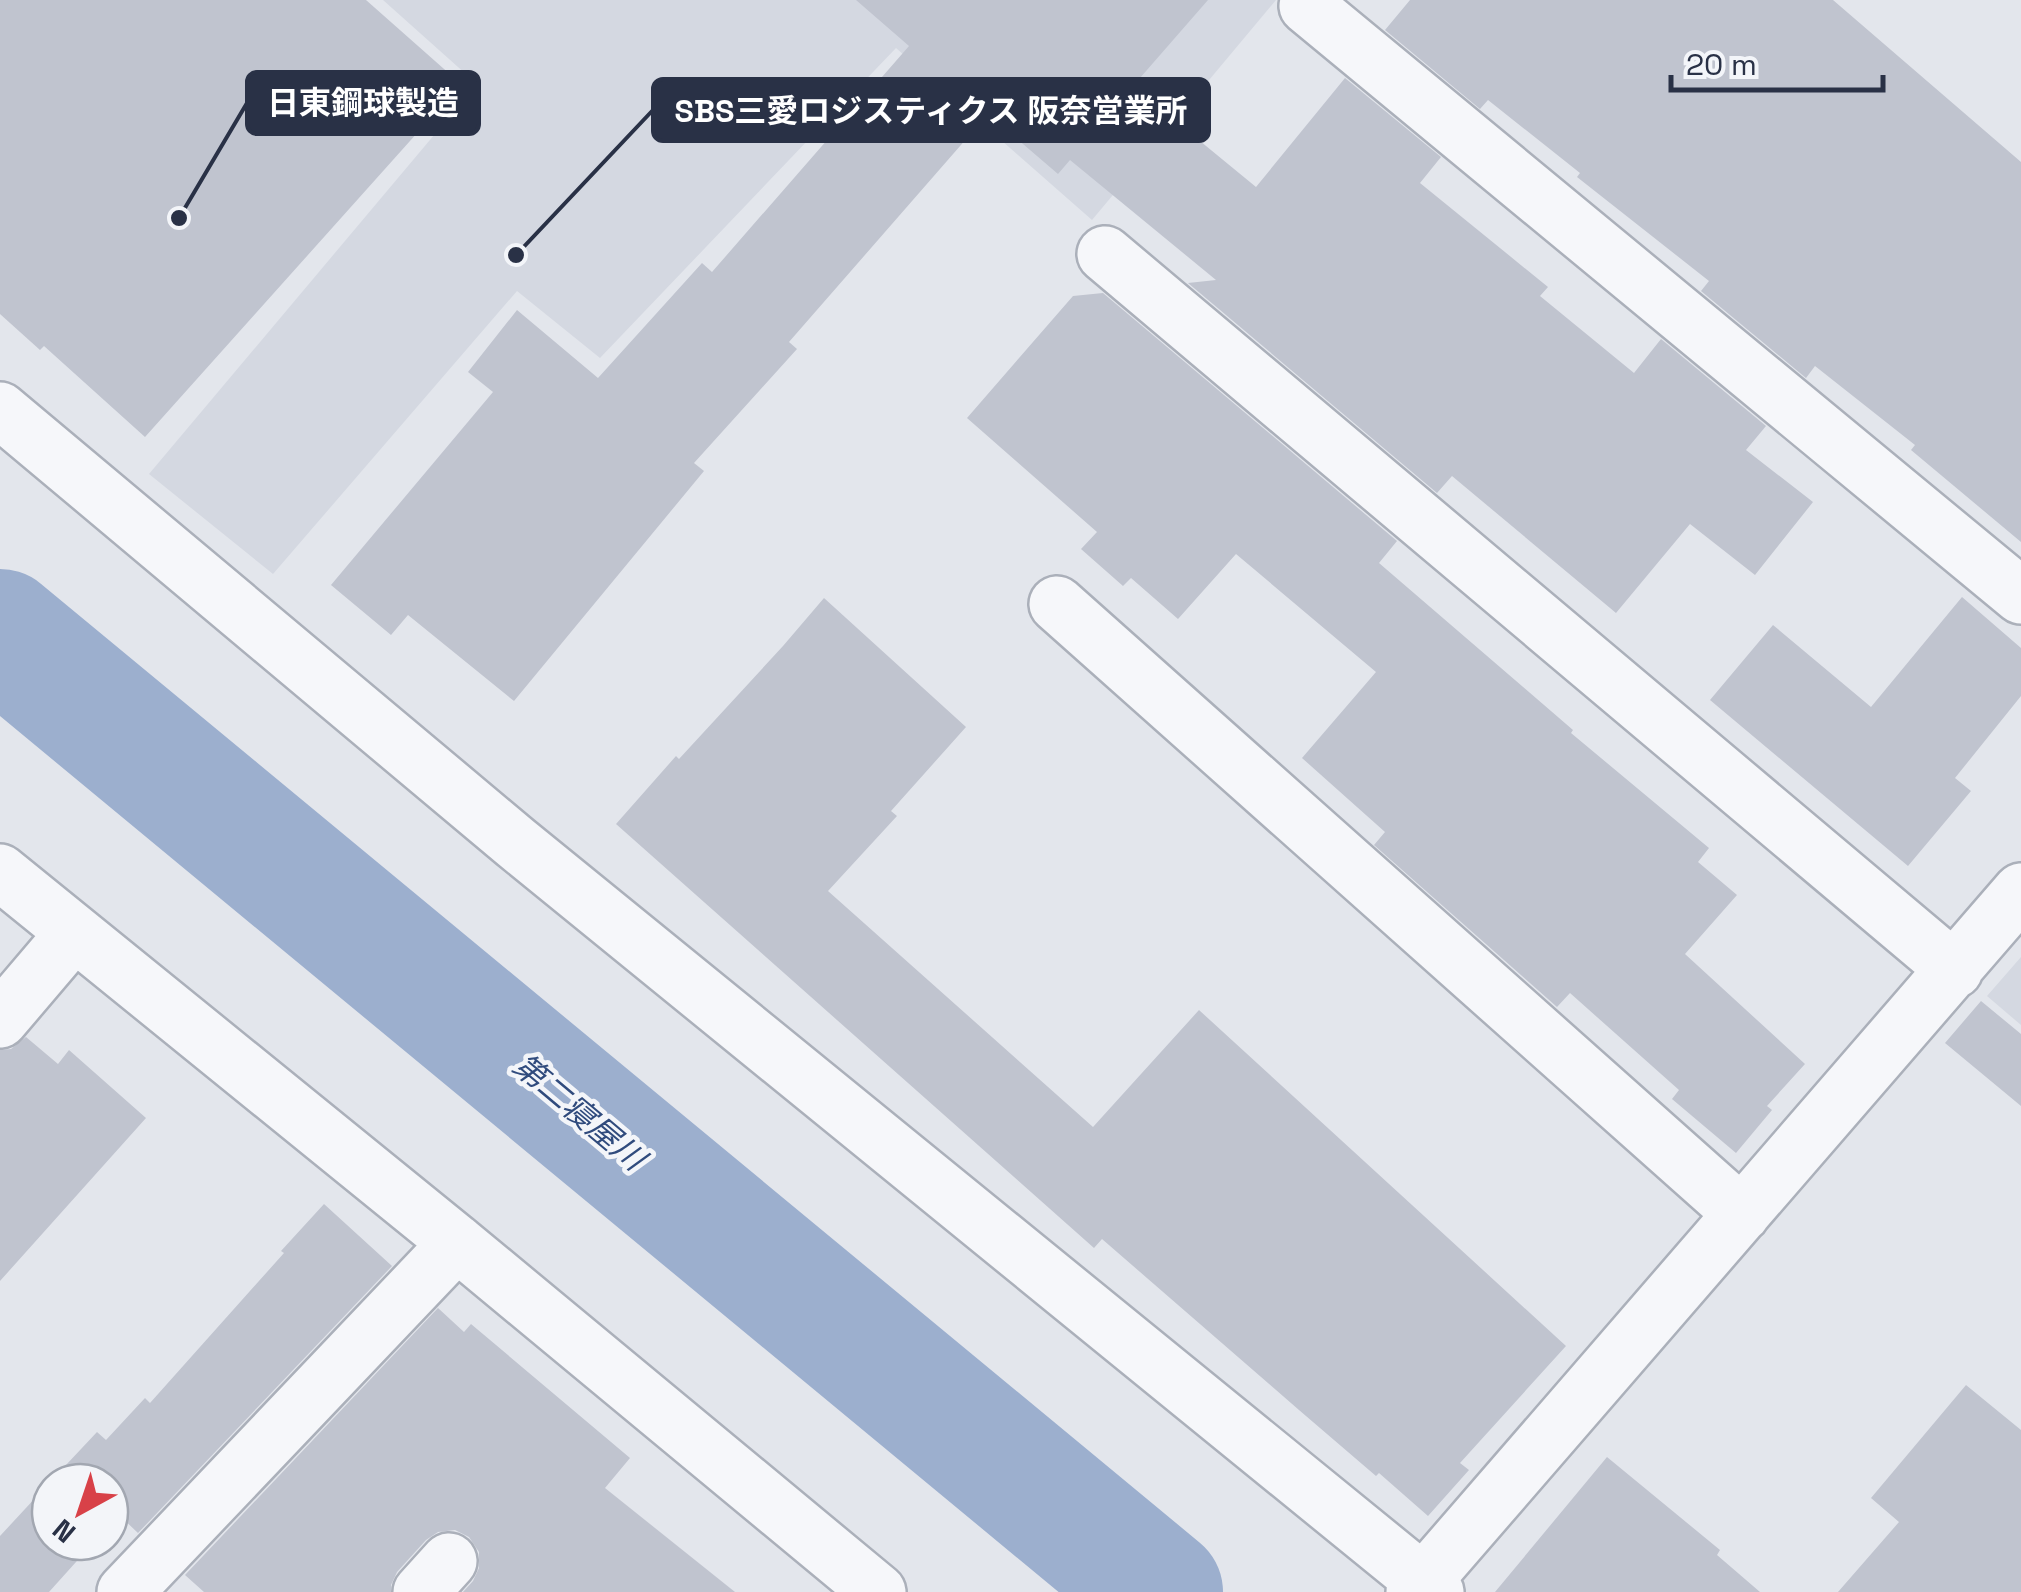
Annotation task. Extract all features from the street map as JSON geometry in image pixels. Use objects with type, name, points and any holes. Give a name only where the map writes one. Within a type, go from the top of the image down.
[{"type":"street","points":[[1307,6],[2021,596]]},
{"type":"street","points":[[1105,254],[1954,970]]},
{"type":"street","points":[[0,410],[515,842],[1424,1588],[2021,890]]},
{"type":"street","points":[[1057,604],[1742,1214]]},
{"type":"street","points":[[0,872],[878,1592]]},
{"type":"street","points":[[0,1020],[74,932]]},
{"type":"street","points":[[126,1592],[457,1243]]},
{"type":"shaded area","points":[[383,0],[1276,0],[1092,220],[896,48],[600,358],[517,291],[273,574],[149,474],[477,84]]},
{"type":"shaded area","points":[[2021,957],[2021,1025],[1987,996]]},
{"type":"building","points":[[0,0],[366,0],[461,84],[145,437],[44,346],[40,350],[0,314]]},
{"type":"building","points":[[856,0],[1208,0],[1133,86],[1256,187],[1345,78],[1441,157],[1420,183],[1548,287],[1540,296],[1634,373],[1661,339],[1766,426],[1746,450],[1813,502],[1755,575],[1690,524],[1616,613],[1452,476],[1437,493],[1188,283],[1216,280],[1070,160],[1058,174],[988,114],[789,342],[797,349],[694,463],[704,471],[514,701],[408,615],[391,635],[331,585],[493,392],[468,372],[517,310],[598,378],[702,263],[712,272],[909,46]]},
{"type":"building","points":[[1410,0],[1833,0],[2021,162],[2021,542],[1911,450],[1915,445],[1815,366],[1806,378],[1701,291],[1709,281],[1577,177],[1580,173],[1488,100],[1480,109],[1385,30]]},
{"type":"building","points":[[1103,293],[1397,541],[1379,563],[1573,730],[1571,733],[1709,848],[1698,862],[1737,895],[1685,954],[1805,1064],[1767,1106],[1772,1110],[1736,1153],[1672,1099],[1679,1090],[1570,993],[1557,1007],[1374,845],[1385,832],[1302,758],[1376,672],[1236,554],[1178,619],[1131,578],[1123,586],[1081,549],[1097,532],[967,418],[1073,296]]},
{"type":"building","points":[[1962,597],[2021,648],[2021,696],[1955,778],[1971,791],[1908,866],[1710,700],[1773,625],[1871,707]]},
{"type":"building","points":[[824,598],[966,727],[891,811],[897,816],[828,891],[1093,1127],[1199,1010],[1566,1346],[1460,1463],[1469,1470],[1428,1516],[1379,1473],[1376,1476],[1102,1239],[1094,1248],[616,824]]},
{"type":"building","points":[[1981,1001],[2021,1034],[2021,1106],[1945,1043]]},
{"type":"building","points":[[26,1037],[58,1064],[69,1050],[146,1118],[0,1281],[0,1050],[11,1049]]},
{"type":"building","points":[[324,1204],[392,1266],[138,1533],[130,1525],[130,1462],[69,1462],[97,1432],[106,1440],[145,1398],[150,1403],[284,1253],[281,1251]]},
{"type":"building","points":[[438,1308],[464,1332],[471,1324],[630,1458],[605,1488],[735,1592],[463,1592],[479,1568],[479,1552],[469,1537],[455,1530],[438,1532],[426,1540],[397,1572],[391,1592],[204,1592],[185,1575]]},
{"type":"building","points":[[1966,1385],[2021,1430],[2021,1592],[1838,1592],[1899,1522],[1871,1498]]},
{"type":"building","points":[[1607,1457],[1720,1550],[1717,1555],[1760,1592],[1495,1592]]},
{"type":"building","points":[[30,1504],[30,1562],[76,1562],[49,1592],[0,1592],[0,1536]]},
{"type":"waterway","name":"第二寝屋川","points":[[0,633],[1159,1592]]},
{"type":"place","name":"日東鋼球製造","points":[[179,218]]},
{"type":"place","name":"SBS三愛ロジスティクス 阪奈営業所","points":[[516,255]]}]
